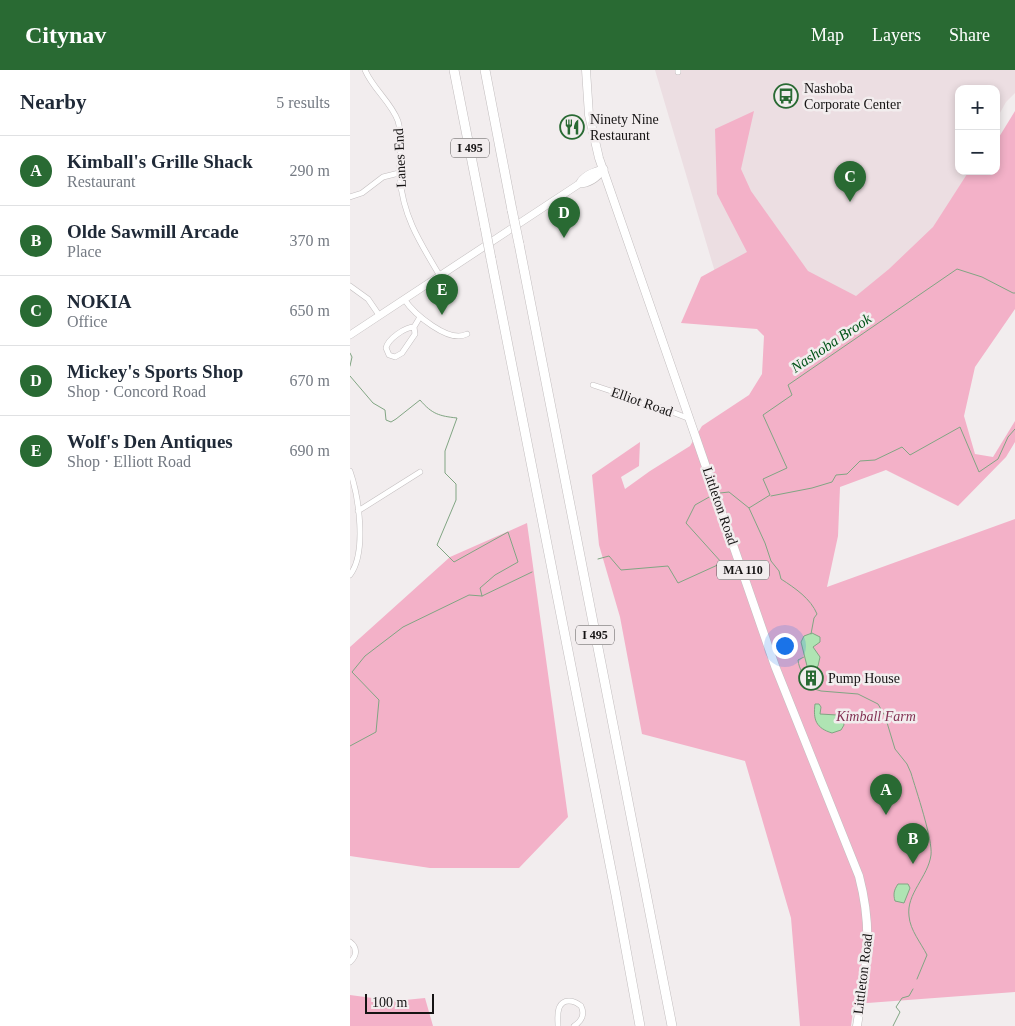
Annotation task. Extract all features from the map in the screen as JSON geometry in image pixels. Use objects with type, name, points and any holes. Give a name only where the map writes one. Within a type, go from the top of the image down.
[{"type":"highway","name":"I 495","points":[[454,70],[640,1026]]},
{"type":"highway","name":"I 495","points":[[485,70],[672,1026]]},
{"type":"main road","name":"Littleton Road","points":[[586,70],[589,115],[599,158],[775,666],[862,884],[869,940],[857,1026]]},
{"type":"main road","points":[[350,334],[579,184],[582,179],[596,170],[604,169]]},
{"type":"street","name":"Lanes End","points":[[365,70],[398,121],[401,140],[399,173],[403,200],[410,223],[440,276]]},
{"type":"street","points":[[350,197],[362,193],[383,176],[399,173]]},
{"type":"street","points":[[350,286],[368,299],[379,315]]},
{"type":"street","points":[[404,299],[420,317],[451,336],[459,337],[467,334]]},
{"type":"street","points":[[414,327],[407,328],[388,342],[386,348],[389,354],[396,357],[400,355],[415,334],[414,327],[420,317]]},
{"type":"street","name":"Elliot Road","points":[[593,385],[691,420]]},
{"type":"street","points":[[350,472],[358,511],[359,530],[357,558],[350,575]]},
{"type":"street","points":[[358,511],[420,472]]},
{"type":"street","points":[[350,942],[354,945],[356,953],[350,962]]},
{"type":"street","points":[[558,1026],[559,1008],[562,1004],[569,1001],[579,1004],[583,1011],[582,1019],[574,1026]]},
{"type":"shaded area","name":"Nashoba Corporate Center","points":[[655,70],[1015,70],[1015,93],[1006,102],[1000,113],[1000,85],[955,85],[955,175],[996,175],[780,372],[773,324],[728,316]]},
{"type":"shaded area","name":"Nashoba Corporate Center","points":[[1000,144],[1006,147],[1015,158],[1000,172]]},
{"type":"shaded area","points":[[812,633],[820,637],[820,642],[813,647],[820,657],[818,666],[809,673],[801,642],[804,636]]},
{"type":"shaded area","points":[[815,704],[819,704],[821,707],[820,714],[837,715],[843,720],[844,725],[841,730],[832,733],[819,726],[815,719]]},
{"type":"shaded area","points":[[898,884],[908,884],[910,888],[904,903],[895,901],[894,892]]},
{"type":"green space","name":"Kimball Farm","points":[[754,111],[741,169],[751,191],[808,271],[856,296],[889,269],[933,227],[966,175],[1000,175],[1000,135],[1015,111],[1015,309],[975,367],[964,416],[975,454],[993,457],[1015,421],[1015,442],[1006,457],[958,506],[886,470],[840,487],[838,536],[827,587],[1015,519],[1015,992],[854,1004],[851,1026],[800,1026],[791,918],[745,761],[642,734],[620,617],[599,545],[592,475],[640,442],[639,466],[621,477],[625,489],[690,446],[702,426],[749,395],[762,374],[764,336],[757,329],[681,323],[701,277],[747,252],[717,194],[715,129]]},
{"type":"green space","points":[[527,523],[568,817],[519,868],[430,868],[350,856],[350,647],[450,557]]},
{"type":"green space","points":[[350,995],[395,1001],[425,998],[433,1026],[350,1026]]},
{"type":"waterway","name":"Nashoba Brook","points":[[720,493],[729,492],[749,508],[770,495],[763,479],[787,468],[763,415],[792,395],[788,385],[957,269],[982,277],[1015,293]]},
{"type":"waterway","points":[[350,353],[352,357],[350,366]]},
{"type":"waterway","points":[[350,376],[373,403],[385,410],[386,420],[391,422],[420,400],[436,414],[457,418],[445,451],[445,473],[456,484],[456,500],[437,545],[454,562],[508,532],[518,562],[495,575],[480,588],[482,596]]},
{"type":"waterway","points":[[771,496],[832,482],[836,475],[847,474],[860,461],[875,460],[902,447],[910,455],[960,427],[979,472],[998,459],[1008,437],[1015,429]]},
{"type":"waterway","name":"Nashoba Brook","points":[[598,559],[609,556],[621,570],[668,566],[678,583],[722,563],[686,523],[695,505],[711,496]]},
{"type":"waterway","points":[[749,508],[771,561],[779,571],[781,579],[807,599],[817,614],[814,618],[811,634]]},
{"type":"waterway","name":"Nashoba Brook","points":[[350,746],[376,732],[379,700],[352,672],[365,656],[403,627],[469,595],[482,596],[532,572]]},
{"type":"waterway","points":[[804,657],[798,660],[808,685]]},
{"type":"waterway","points":[[811,688],[821,691],[858,694],[878,704],[885,716],[895,749],[907,764],[911,773],[924,815],[931,848],[929,863],[914,893],[909,908],[911,926],[927,955],[917,979]]},
{"type":"waterway","points":[[893,1026],[900,1012],[896,1007],[902,998],[909,996],[913,989]]},
{"type":"place","name":"Nashoba Corporate Center","points":[[786,96]]},
{"type":"place","name":"Ninety Nine Restaurant","points":[[572,127]]},
{"type":"place","name":"NOKIA","points":[[850,202]]},
{"type":"place","name":"Mickey's Sports Shop","points":[[564,238]]},
{"type":"place","name":"Wolf's Den Antiques","points":[[442,315]]},
{"type":"place","name":"Pump House","points":[[811,678]]},
{"type":"place","name":"Kimball's Grille Shack","points":[[886,815]]},
{"type":"place","name":"Olde Sawmill Arcade","points":[[913,864]]}]
